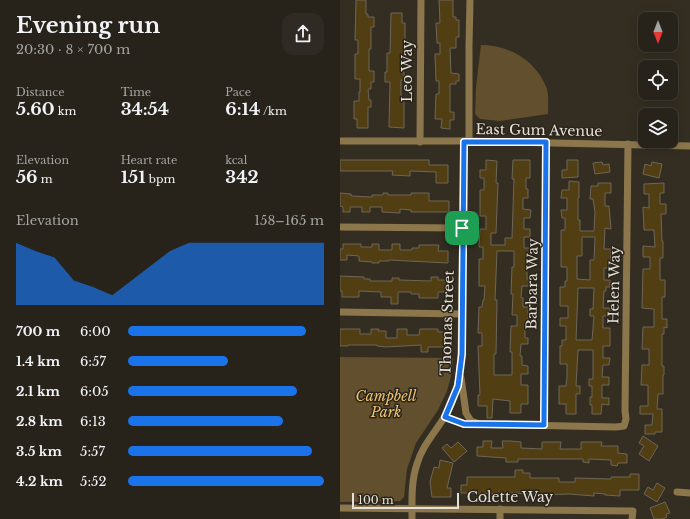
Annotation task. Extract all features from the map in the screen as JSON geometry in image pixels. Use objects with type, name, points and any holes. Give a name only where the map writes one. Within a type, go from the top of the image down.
[{"type":"street","name":"Leo Way","points":[[420,142],[421,0]]},
{"type":"street","name":"Thomas Street","points":[[412,519],[413,480],[416,465],[425,446],[445,417],[455,393],[460,370],[462,314],[462,228],[470,0]]},
{"type":"street","name":"East Gum Avenue","points":[[340,141],[546,142],[690,146]]},
{"type":"street","name":"Barbara Way","points":[[544,425],[546,142]]},
{"type":"street","name":"Helen Way","points":[[544,425],[624,426],[626,419],[628,144]]},
{"type":"street","points":[[340,227],[462,228]]},
{"type":"street","points":[[340,312],[462,314]]},
{"type":"street","points":[[460,370],[466,413],[471,421],[481,424]]},
{"type":"street","points":[[445,417],[464,424],[544,425]]},
{"type":"street","points":[[677,492],[690,493]]},
{"type":"street","name":"Colette Way","points":[[340,508],[632,511],[632,519]]},
{"type":"street","points":[[500,510],[500,519]]},
{"type":"green space","points":[[481,45],[502,48],[521,56],[537,70],[547,89],[548,114],[500,121],[480,119],[475,114],[476,87]]},
{"type":"green space","name":"Campbell Park","points":[[340,357],[453,358],[451,376],[447,391],[438,410],[416,443],[407,469],[404,497],[400,501],[340,502]]},
{"type":"building","points":[[356,0],[366,0],[366,14],[368,14],[368,17],[374,17],[374,27],[371,27],[369,71],[374,71],[374,82],[371,82],[371,89],[368,89],[371,107],[368,107],[368,128],[357,128],[357,119],[354,119],[354,101],[359,101],[360,92],[360,79],[355,79],[355,54],[358,54],[358,40],[355,40]]},
{"type":"building","points":[[439,0],[453,0],[453,17],[456,17],[456,20],[459,20],[459,37],[456,37],[456,48],[450,48],[451,73],[459,74],[459,81],[456,81],[456,84],[450,84],[450,112],[454,112],[454,120],[450,120],[450,129],[441,128],[442,119],[435,119],[436,94],[439,94],[439,81],[436,81],[435,54],[440,54],[440,43],[437,43],[436,23],[440,23]]},
{"type":"building","points":[[391,13],[402,13],[402,23],[405,23],[405,61],[401,61],[401,72],[404,72],[404,80],[401,80],[401,100],[404,100],[404,128],[389,127],[390,82],[385,82],[385,72],[387,72],[387,53],[390,53]]},
{"type":"building","points":[[340,160],[429,160],[429,165],[448,165],[448,183],[436,183],[436,172],[410,171],[410,176],[392,175],[393,171],[340,171]]},
{"type":"building","points":[[486,160],[497,161],[496,183],[498,183],[496,233],[491,233],[491,245],[505,245],[505,238],[512,238],[514,179],[512,179],[513,160],[530,160],[530,178],[526,178],[528,198],[523,198],[523,209],[531,210],[530,218],[524,218],[524,229],[530,229],[530,237],[524,237],[524,248],[530,248],[529,268],[527,267],[527,279],[529,279],[529,286],[522,286],[521,298],[523,298],[523,307],[528,307],[528,328],[525,328],[525,338],[528,338],[528,344],[521,344],[520,356],[522,356],[522,365],[528,366],[528,374],[521,374],[521,385],[528,385],[528,404],[521,404],[521,413],[510,413],[510,401],[493,399],[492,418],[487,418],[487,406],[478,406],[478,395],[480,395],[478,346],[482,346],[482,333],[478,333],[479,307],[482,307],[484,300],[485,286],[479,286],[479,259],[483,259],[483,247],[479,247],[480,229],[486,229],[486,216],[480,216],[480,190],[484,190],[484,178],[480,178],[480,170],[486,170]],"holes":[[[497,251],[514,251],[511,294],[513,294],[512,315],[517,315],[517,326],[511,326],[510,352],[512,352],[512,375],[494,375],[494,354],[496,354],[497,300],[495,300]]]},
{"type":"building","points":[[567,160],[578,160],[578,177],[562,178],[562,170],[567,170]]},
{"type":"building","points":[[602,162],[603,165],[609,164],[610,172],[595,174],[593,163]]},
{"type":"building","points":[[652,162],[662,164],[659,178],[643,174],[645,164],[651,166]]},
{"type":"building","points":[[569,181],[579,182],[578,220],[580,220],[580,231],[594,231],[595,212],[593,199],[590,199],[591,186],[598,186],[598,183],[611,183],[611,193],[605,193],[605,206],[609,206],[611,229],[605,228],[604,249],[611,249],[610,268],[604,268],[604,280],[610,280],[610,287],[606,287],[606,291],[604,291],[603,308],[610,308],[610,316],[603,316],[603,328],[610,328],[610,346],[603,346],[603,358],[610,358],[609,365],[603,365],[602,377],[609,377],[609,385],[602,385],[602,398],[609,398],[609,405],[602,404],[601,414],[592,414],[592,405],[590,405],[592,386],[589,386],[589,379],[593,379],[593,350],[578,350],[576,386],[580,386],[580,394],[576,394],[576,414],[566,414],[566,404],[559,404],[559,386],[566,386],[567,377],[567,364],[560,364],[560,346],[562,346],[562,340],[566,340],[566,326],[560,326],[560,318],[568,318],[568,306],[560,306],[560,287],[565,287],[565,281],[567,281],[567,267],[561,267],[561,230],[565,230],[565,218],[562,218],[561,210],[567,210],[567,198],[561,198],[562,190],[569,190]],"holes":[[[582,237],[595,237],[594,260],[590,260],[590,280],[577,279],[577,256],[582,256]],[[578,288],[594,288],[593,309],[590,309],[590,316],[594,316],[592,340],[576,340]]]},
{"type":"building","points":[[664,183],[664,193],[660,193],[660,204],[666,204],[666,214],[661,214],[663,258],[660,258],[660,280],[665,280],[665,297],[662,297],[662,319],[667,319],[667,328],[664,327],[664,334],[662,334],[662,366],[664,366],[663,394],[658,394],[657,409],[662,409],[662,432],[645,434],[645,425],[652,425],[653,414],[640,414],[640,406],[648,406],[648,385],[641,385],[642,365],[649,365],[649,349],[642,349],[643,327],[654,327],[654,309],[642,308],[643,269],[650,269],[650,257],[643,257],[643,246],[655,247],[654,230],[644,230],[643,207],[649,208],[649,194],[644,194],[644,184]]},
{"type":"building","points":[[340,193],[351,194],[351,196],[372,197],[372,195],[383,195],[383,193],[388,193],[388,195],[411,195],[411,193],[429,193],[429,201],[449,201],[449,212],[411,212],[411,210],[400,209],[400,213],[382,212],[382,207],[370,207],[370,212],[362,212],[362,207],[350,207],[350,212],[343,212],[343,207],[340,206]]},
{"type":"building","points":[[343,244],[361,244],[361,247],[372,247],[372,244],[379,244],[379,250],[392,250],[392,244],[400,244],[400,250],[412,250],[412,248],[419,248],[419,245],[439,245],[438,251],[448,251],[448,263],[389,260],[379,261],[379,263],[372,263],[359,261],[359,256],[347,255],[347,260],[340,260],[340,249],[343,249]]},
{"type":"building","points":[[340,276],[364,277],[364,279],[370,279],[370,281],[392,281],[392,278],[399,278],[399,280],[431,281],[431,277],[438,277],[438,280],[448,280],[447,292],[438,292],[438,298],[419,298],[419,294],[411,294],[411,292],[398,292],[398,304],[391,304],[391,297],[381,297],[381,292],[359,291],[359,297],[342,297],[342,291],[340,291]]},
{"type":"building","points":[[340,329],[360,329],[360,334],[371,334],[371,329],[379,329],[378,331],[386,331],[386,338],[397,338],[397,329],[407,329],[407,335],[419,335],[420,329],[438,329],[438,332],[445,332],[445,347],[428,347],[428,352],[421,352],[421,345],[386,347],[377,345],[340,346]]},
{"type":"building","points":[[643,436],[658,446],[649,461],[639,454],[644,446],[639,443]]},
{"type":"building","points":[[483,441],[492,441],[491,448],[503,448],[502,441],[510,441],[521,442],[521,448],[542,449],[542,442],[561,442],[560,449],[581,449],[581,442],[602,442],[601,446],[618,446],[618,453],[627,454],[627,463],[618,463],[617,466],[611,465],[611,460],[589,459],[589,463],[583,462],[583,459],[518,459],[518,462],[506,462],[506,458],[477,456],[477,447],[483,447]]},
{"type":"building","points":[[458,442],[467,451],[454,462],[442,448],[447,444],[451,448]]},
{"type":"building","points":[[440,460],[453,463],[447,488],[451,488],[451,497],[432,497],[430,482],[434,467],[439,468]]},
{"type":"building","points":[[515,470],[523,470],[523,473],[530,473],[530,478],[559,478],[559,482],[575,482],[575,478],[611,479],[611,477],[630,477],[630,474],[639,474],[639,490],[620,490],[620,496],[594,493],[594,496],[569,494],[540,495],[515,493],[461,493],[461,485],[467,485],[467,477],[515,477]]},
{"type":"building","points":[[657,483],[665,488],[657,502],[644,494],[648,487],[653,490]]},
{"type":"building","points":[[665,502],[670,513],[666,514],[667,517],[663,519],[654,519],[650,508]]},
{"type":"route","points":[[464,142],[546,142],[544,425],[464,424],[445,417],[458,386],[462,354],[462,228],[464,142]]}]
